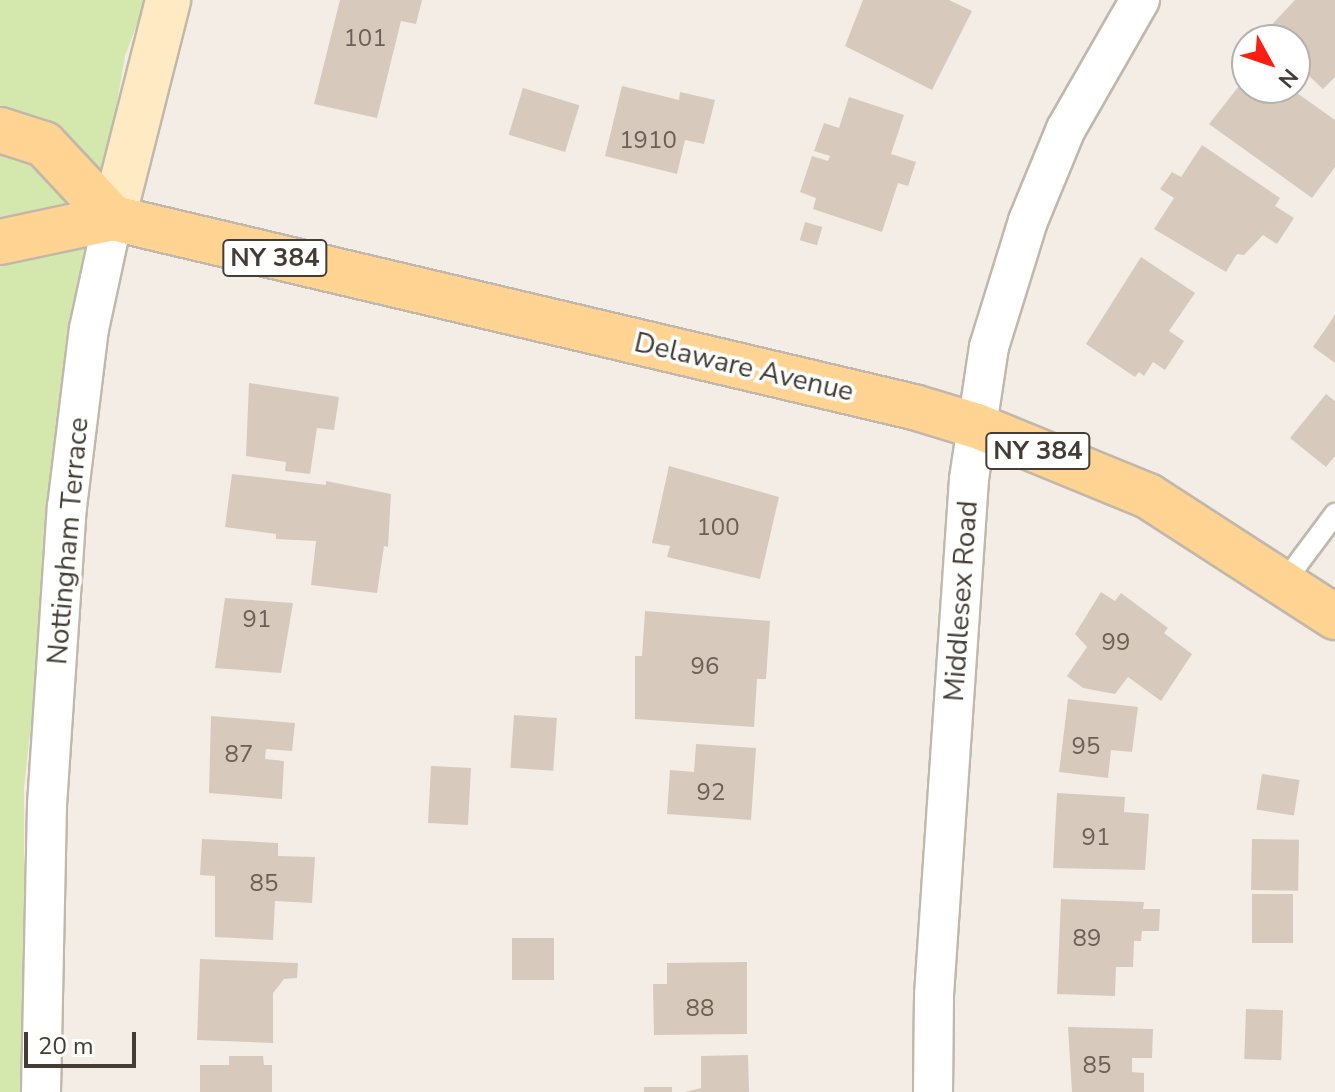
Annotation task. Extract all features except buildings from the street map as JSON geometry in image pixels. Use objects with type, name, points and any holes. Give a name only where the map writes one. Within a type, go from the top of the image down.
[{"type":"main road","points":[[0,130],[44,144],[113,218]]},
{"type":"main road","name":"Delaware Avenue","points":[[0,242],[113,218],[914,407],[977,426],[1148,496],[1285,581],[1335,617]]},
{"type":"street","name":"Nottingham Terrace","points":[[41,1092],[47,805],[67,507],[89,329],[113,218],[168,0]]},
{"type":"street","name":"Middlesex Road","points":[[933,1092],[934,995],[977,426],[989,347],[1028,221],[1071,117],[1140,0]]},
{"type":"lane","points":[[1285,581],[1335,514]]},
{"type":"green space","points":[[0,0],[146,0],[125,56],[70,378],[24,787],[24,1092],[0,1092]]}]
